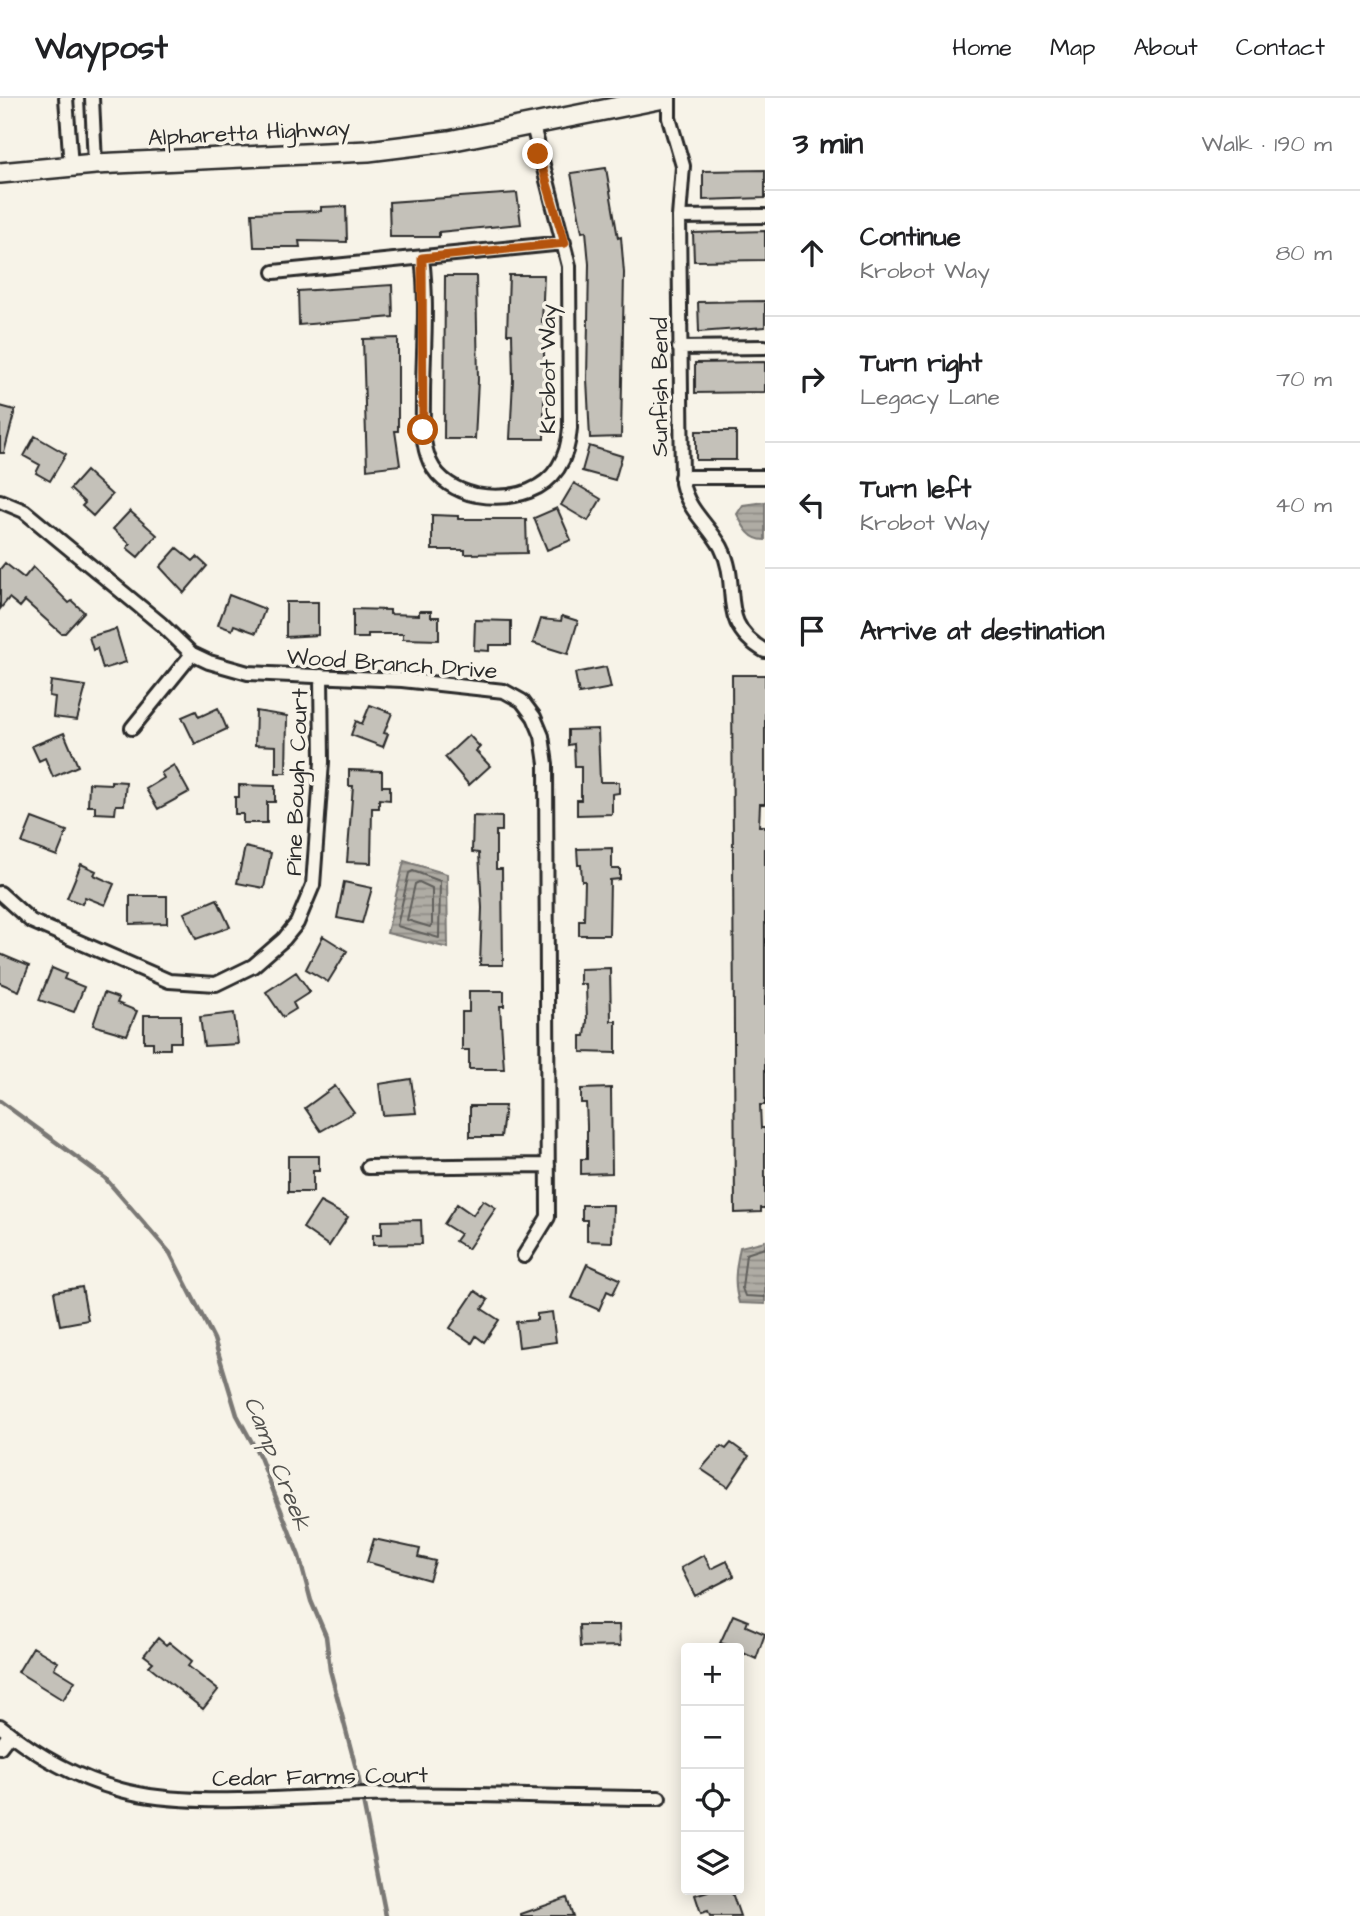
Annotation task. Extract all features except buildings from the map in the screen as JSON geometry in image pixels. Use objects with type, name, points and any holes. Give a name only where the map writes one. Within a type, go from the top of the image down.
[{"type":"main road","name":"Alpharetta Highway","points":[[0,173],[95,164],[368,151],[533,127],[664,98]]},
{"type":"street","points":[[66,98],[71,167]]},
{"type":"street","points":[[92,98],[95,164]]},
{"type":"street","name":"Sunfish Bend","points":[[670,98],[669,118],[683,166],[679,217],[681,477],[691,508],[722,548],[728,569],[730,599],[739,628],[750,641],[765,651]]},
{"type":"street","name":"Krobot Way","points":[[422,258],[423,430],[428,457],[437,473],[461,491],[479,496],[512,495],[532,490],[548,480],[563,459],[569,439],[569,266],[565,243],[543,175],[533,127]]},
{"type":"street","points":[[679,217],[765,216]]},
{"type":"street","points":[[274,272],[565,243]]},
{"type":"street","points":[[679,348],[765,347]]},
{"type":"street","points":[[681,477],[765,477]]},
{"type":"street","name":"Wood Branch Drive","points":[[0,501],[24,511],[192,653],[209,662],[248,673],[321,676],[504,691],[522,701],[534,717],[542,736],[546,764],[548,1217],[524,1256]]},
{"type":"street","points":[[132,727],[192,653]]},
{"type":"street","name":"Pine Bough Court","points":[[0,893],[31,921],[169,981],[216,984],[253,966],[284,939],[297,923],[313,885],[322,762],[321,676]]},
{"type":"street","points":[[368,1167],[548,1165]]},
{"type":"street","points":[[0,1747],[5,1730]]},
{"type":"street","name":"Cedar Farms Court","points":[[5,1730],[43,1758],[82,1777],[123,1791],[162,1797],[370,1795],[659,1798]]},
{"type":"water","points":[[765,502],[765,540],[751,535],[737,514],[743,505]]},
{"type":"water","points":[[404,861],[447,874],[448,948],[387,933]]},
{"type":"water","points":[[765,1241],[765,1304],[739,1303],[736,1268],[740,1247]]},
{"type":"waterway","name":"Camp Creek","points":[[0,1101],[105,1178],[170,1253],[214,1339],[237,1415],[260,1457],[299,1556],[311,1601],[326,1636],[330,1670],[358,1776],[386,1916]]},
{"type":"route","points":[[423,430],[422,258],[565,243],[538,154]]}]
